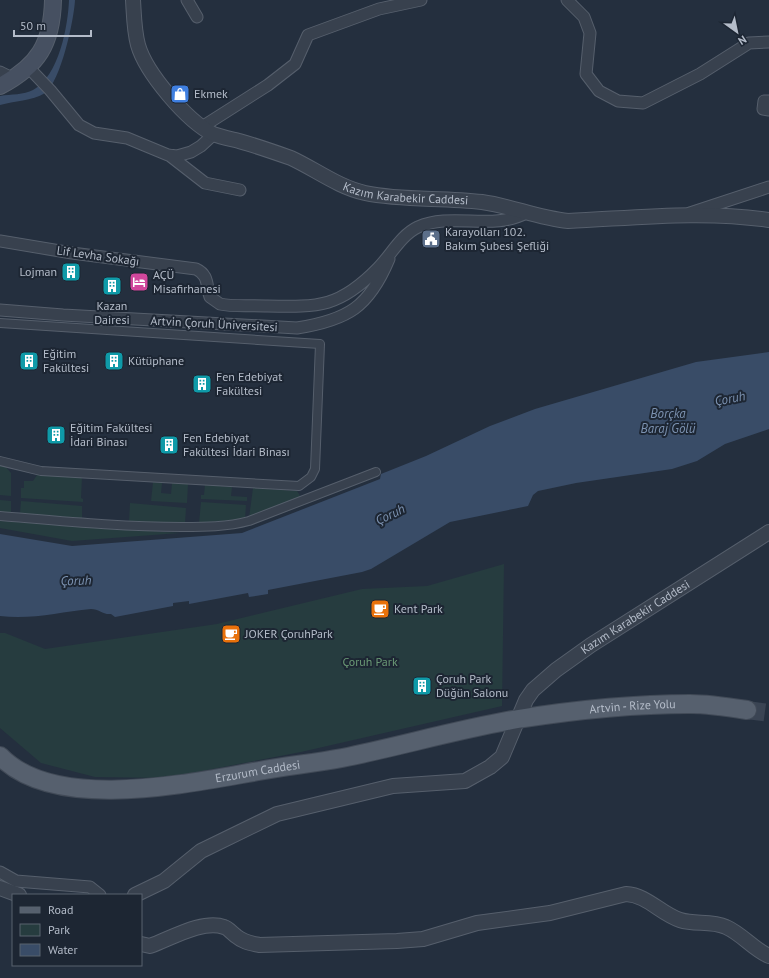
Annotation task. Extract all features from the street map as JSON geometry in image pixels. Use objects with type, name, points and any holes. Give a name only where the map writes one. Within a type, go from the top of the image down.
[{"type":"main road","points":[[5,79],[29,68],[44,47],[51,18],[53,0]]},
{"type":"main road","name":"Artvin - Rize Yolu","points":[[519,719],[596,709],[664,705],[691,704],[747,710]]},
{"type":"main road","name":"Erzurum Caddesi","points":[[0,756],[23,773],[49,783],[87,788],[126,789],[181,783],[342,758],[462,730],[519,719]]},
{"type":"street","name":"Kazım Karabekir Caddesi","points":[[133,0],[136,34],[145,60],[156,78],[179,106],[208,130],[292,159],[346,186],[364,192],[405,197],[482,202],[549,219],[568,221],[684,215],[720,215],[769,220]]},
{"type":"street","points":[[187,0],[197,18]]},
{"type":"street","points":[[168,155],[177,156],[191,152],[208,130],[268,86],[295,64],[308,35],[379,9],[421,0]]},
{"type":"street","points":[[567,0],[584,17],[590,33],[586,74],[599,91],[618,101],[643,103],[700,74],[749,43],[769,42]]},
{"type":"street","points":[[29,68],[50,90],[72,118],[86,130],[104,135],[127,138],[168,155],[205,183],[240,190]]},
{"type":"street","points":[[769,100],[764,101],[762,109],[769,110]]},
{"type":"street","points":[[684,215],[769,188]]},
{"type":"street","name":"Lif Levha Sokağı","points":[[0,242],[72,253],[196,268],[203,273],[207,280],[209,294],[212,300],[224,305],[300,306],[326,302],[358,287],[412,231],[428,224],[460,221],[507,221],[526,213]]},
{"type":"street","name":"Artvin Çoruh Üniversitesi","points":[[0,310],[71,316],[297,328],[331,320],[350,312],[364,302],[375,288],[392,252]]},
{"type":"street","points":[[0,323],[320,344],[314,469],[311,477],[299,486],[41,471],[0,461]]},
{"type":"street","points":[[0,516],[159,527],[207,527],[237,524],[249,521],[376,472]]},
{"type":"street","name":"Kazım Karabekir Caddesi","points":[[137,894],[164,881],[201,851],[277,814],[392,786],[466,781],[490,767],[502,757],[526,700],[533,690],[556,670],[585,649],[769,532]]},
{"type":"street","points":[[0,872],[16,881],[90,887],[99,894]]},
{"type":"street","points":[[0,888],[16,894]]},
{"type":"street","points":[[142,944],[150,946],[202,925],[215,924],[226,927],[237,937],[248,943],[259,945],[423,939],[477,924],[550,913],[626,894],[635,895],[670,916],[682,921],[715,923],[725,926],[769,956]]},
{"type":"green space","points":[[0,466],[5,466],[11,473],[11,496],[0,495]]},
{"type":"green space","points":[[37,475],[82,477],[81,498],[83,499],[83,502],[21,498],[21,488],[24,488],[24,481],[33,481]]},
{"type":"green space","points":[[153,482],[162,483],[161,493],[171,494],[172,483],[188,484],[187,503],[151,501]]},
{"type":"green space","points":[[205,485],[232,487],[231,496],[247,497],[247,501],[201,499],[201,495],[204,495]]},
{"type":"green space","points":[[253,488],[297,491],[301,497],[249,518]]},
{"type":"green space","points":[[0,500],[11,501],[11,513],[0,513]]},
{"type":"green space","points":[[21,501],[82,506],[82,518],[20,514]]},
{"type":"green space","points":[[201,502],[246,505],[245,519],[199,523]]},
{"type":"green space","points":[[130,503],[186,508],[185,524],[129,522]]},
{"type":"green space","points":[[0,521],[180,533],[72,541],[0,528]]},
{"type":"green space","name":"Çoruh Park","points":[[504,564],[502,706],[301,752],[166,778],[95,777],[41,763],[0,728],[0,633],[5,633],[45,649],[217,624],[362,589],[427,586]]},
{"type":"water","points":[[69,0],[75,0],[66,50],[51,86],[40,96],[0,105],[0,96],[29,92],[42,83],[49,74],[56,62],[64,36]]},
{"type":"water","name":"Borçka Baraj Gölü","points":[[769,352],[769,429],[725,444],[697,461],[672,469],[576,483],[538,491],[533,495],[528,506],[450,522],[371,569],[268,590],[268,594],[249,597],[248,593],[189,604],[189,601],[173,603],[173,606],[115,617],[111,614],[106,614],[91,609],[23,617],[0,616],[0,534],[72,546],[242,533],[380,479],[381,474],[426,456],[490,426],[535,409],[696,362]]},
{"type":"tunnel","points":[[747,710],[769,713]]},
{"type":"place","name":"Ekmek","points":[[180,94]]},
{"type":"place","name":"Karayolları 102. Bakım Şubesi Şefliği","points":[[431,239]]},
{"type":"place","name":"Lojman","points":[[71,272]]},
{"type":"place","name":"AÇÜ Misafirhanesi","points":[[139,282]]},
{"type":"place","name":"Kazan Dairesi","points":[[112,286]]},
{"type":"place","name":"Eğitim Fakültesi","points":[[29,361]]},
{"type":"place","name":"Kütüphane","points":[[114,361]]},
{"type":"place","name":"Fen Edebiyat Fakültesi","points":[[202,384]]},
{"type":"place","name":"Eğitim Fakültesi İdari Binası","points":[[56,435]]},
{"type":"place","name":"Fen Edebiyat Fakültesi İdari Binası","points":[[169,445]]},
{"type":"place","name":"Kent Park","points":[[380,609]]},
{"type":"place","name":"JOKER ÇoruhPark","points":[[231,634]]},
{"type":"place","name":"Çoruh Park Düğün Salonu","points":[[422,686]]},
{"type":"water label","name":"Çoruh","points":[[730,398]]},
{"type":"water label","name":"Çoruh","points":[[390,514]]},
{"type":"water label","name":"Çoruh","points":[[76,580]]}]
